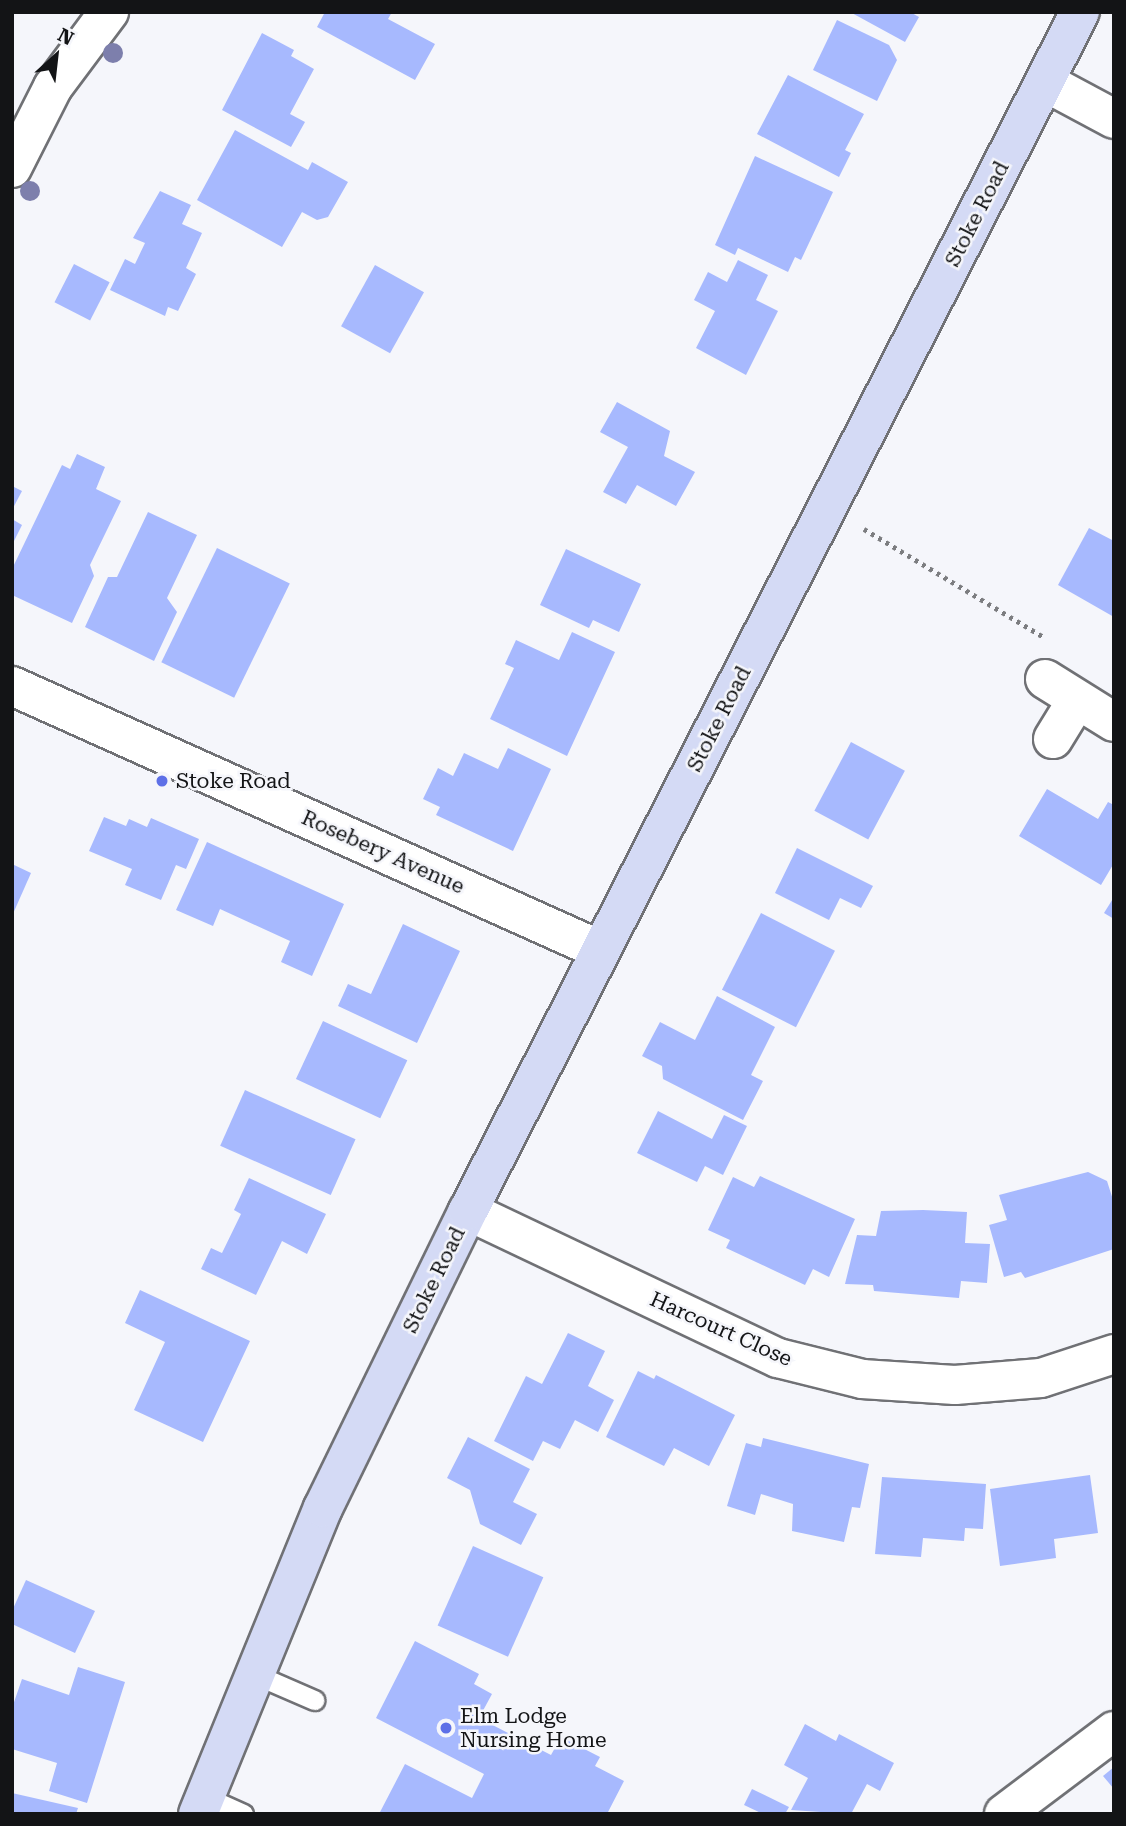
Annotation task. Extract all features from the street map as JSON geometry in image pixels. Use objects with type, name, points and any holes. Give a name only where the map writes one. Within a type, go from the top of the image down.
[{"type":"street","points":[[12,168],[53,87],[110,12]]},
{"type":"street","name":"Stoke Road","points":[[201,1805],[252,1672],[323,1508],[468,1211],[1080,12]]},
{"type":"street","points":[[1045,82],[1114,118]]},
{"type":"street","points":[[1045,679],[1114,722]]},
{"type":"street","name":"Rosebery Avenue","points":[[12,686],[600,950]]},
{"type":"street","points":[[1053,739],[1077,700]]},
{"type":"street","name":"Harcourt Close","points":[[468,1211],[778,1358],[862,1379],[955,1385],[1041,1378],[1114,1354]]},
{"type":"street","points":[[1004,1814],[1114,1731]]},
{"type":"lane","points":[[252,1672],[314,1700]]},
{"type":"lane","points":[[201,1805],[243,1814]]},
{"type":"path","points":[[827,507],[1042,636],[1045,679]]},
{"type":"building","points":[[325,12],[392,12],[388,19],[435,44],[415,80],[317,27]]},
{"type":"building","points":[[850,12],[910,12],[919,17],[905,42]]},
{"type":"building","points":[[837,20],[889,45],[897,60],[877,101],[813,70]]},
{"type":"building","points":[[262,33],[294,50],[291,56],[314,69],[290,114],[305,122],[291,147],[222,110]]},
{"type":"building","points":[[788,75],[864,114],[845,150],[851,153],[839,177],[757,134]]},
{"type":"building","points":[[235,130],[308,170],[312,162],[348,182],[328,217],[317,220],[302,212],[282,247],[197,200]]},
{"type":"building","points":[[755,156],[833,192],[801,260],[795,257],[788,272],[738,248],[735,255],[715,245]]},
{"type":"building","points":[[160,191],[191,205],[182,224],[202,233],[186,268],[196,274],[178,311],[168,307],[165,316],[110,290],[125,259],[135,264],[145,243],[133,238]]},
{"type":"building","points":[[738,260],[768,275],[756,300],[778,311],[746,375],[696,348],[715,311],[694,300],[708,272],[727,282]]},
{"type":"building","points":[[74,264],[110,282],[90,320],[54,302]]},
{"type":"building","points":[[375,265],[424,292],[390,353],[341,326]]},
{"type":"building","points":[[617,402],[670,431],[664,456],[695,472],[676,506],[637,485],[626,504],[603,492],[628,447],[600,432]]},
{"type":"building","points":[[77,454],[105,467],[96,489],[121,501],[90,565],[94,576],[72,623],[12,595],[12,569],[62,465],[70,469]]},
{"type":"building","points":[[12,486],[22,491],[12,510]]},
{"type":"building","points":[[148,512],[197,535],[167,598],[177,612],[154,661],[85,627],[108,577],[117,577]]},
{"type":"building","points":[[12,519],[22,525],[12,545]]},
{"type":"building","points":[[1089,528],[1114,541],[1114,617],[1058,585]]},
{"type":"building","points":[[217,548],[290,584],[234,698],[161,662]]},
{"type":"building","points":[[566,549],[641,584],[619,632],[593,620],[589,628],[540,605]]},
{"type":"building","points":[[572,632],[615,652],[567,756],[490,719],[514,668],[505,664],[516,640],[559,660]]},
{"type":"building","points":[[851,742],[905,771],[868,840],[814,811]]},
{"type":"building","points":[[508,748],[551,769],[513,851],[436,815],[440,807],[423,799],[438,768],[453,776],[464,753],[498,769]]},
{"type":"building","points":[[1047,789],[1098,819],[1108,802],[1114,805],[1114,863],[1101,885],[1019,836]]},
{"type":"building","points":[[104,817],[126,826],[129,819],[147,827],[151,818],[199,839],[186,869],[176,865],[161,900],[125,885],[132,869],[89,851]]},
{"type":"building","points":[[207,842],[344,904],[312,976],[281,962],[290,941],[220,909],[213,926],[176,910]]},
{"type":"building","points":[[797,848],[873,886],[861,908],[840,898],[829,920],[775,893]]},
{"type":"building","points":[[12,864],[31,873],[12,916]]},
{"type":"building","points":[[1114,897],[1114,919],[1104,913]]},
{"type":"building","points":[[761,913],[835,951],[796,1027],[722,990]]},
{"type":"building","points":[[403,924],[460,951],[417,1043],[338,1006],[348,984],[371,994]]},
{"type":"building","points":[[717,996],[775,1027],[751,1075],[763,1081],[743,1120],[663,1079],[662,1066],[642,1056],[660,1022],[695,1040]]},
{"type":"building","points":[[323,1021],[407,1060],[380,1118],[296,1079]]},
{"type":"building","points":[[245,1090],[356,1139],[331,1195],[220,1146]]},
{"type":"building","points":[[658,1111],[712,1139],[724,1115],[747,1126],[723,1175],[705,1166],[697,1182],[637,1153]]},
{"type":"building","points":[[1088,1172],[1107,1181],[1114,1203],[1114,1249],[1025,1278],[1021,1272],[1004,1277],[989,1225],[1007,1220],[999,1195]]},
{"type":"building","points":[[760,1176],[855,1219],[829,1277],[813,1269],[805,1285],[726,1248],[730,1240],[708,1230],[733,1177],[754,1187]]},
{"type":"building","points":[[249,1178],[326,1214],[307,1254],[282,1241],[256,1295],[201,1269],[211,1248],[222,1253],[241,1214],[234,1210]]},
{"type":"building","points":[[881,1211],[967,1212],[965,1243],[990,1244],[987,1283],[961,1281],[959,1298],[874,1291],[873,1285],[845,1284],[857,1235],[876,1236]]},
{"type":"building","points":[[140,1290],[250,1341],[203,1442],[134,1410],[165,1342],[125,1323]]},
{"type":"building","points":[[568,1333],[605,1351],[588,1386],[614,1400],[598,1432],[575,1420],[560,1449],[543,1441],[533,1461],[494,1441],[526,1376],[542,1384]]},
{"type":"building","points":[[638,1371],[654,1379],[656,1375],[735,1415],[709,1466],[674,1448],[664,1466],[606,1437]]},
{"type":"building","points":[[468,1437],[530,1469],[513,1502],[537,1514],[521,1545],[480,1524],[470,1490],[447,1478]]},
{"type":"building","points":[[763,1438],[869,1464],[860,1508],[852,1507],[844,1542],[792,1531],[793,1504],[761,1494],[755,1515],[727,1506],[746,1443],[761,1447]]},
{"type":"building","points":[[1090,1475],[1098,1533],[1054,1539],[1056,1558],[1000,1566],[990,1489]]},
{"type":"building","points":[[882,1477],[986,1484],[983,1529],[965,1528],[964,1541],[923,1538],[921,1557],[875,1554]]},
{"type":"building","points":[[473,1546],[543,1577],[508,1657],[438,1625]]},
{"type":"building","points":[[26,1580],[95,1611],[75,1653],[12,1624],[12,1611]]},
{"type":"building","name":"Elm Lodge Nursing Home","points":[[415,1641],[479,1674],[474,1684],[492,1694],[479,1718],[551,1755],[561,1737],[600,1757],[595,1766],[624,1781],[607,1814],[379,1814],[405,1764],[472,1798],[484,1774],[376,1718]]},
{"type":"building","points":[[78,1667],[125,1682],[87,1803],[49,1791],[57,1763],[12,1749],[12,1708],[22,1679],[69,1695]]},
{"type":"building","points":[[805,1724],[836,1741],[839,1734],[894,1763],[880,1791],[867,1784],[851,1814],[791,1810],[808,1778],[784,1765]]},
{"type":"building","points":[[1114,1767],[1114,1789],[1103,1776]]},
{"type":"building","points":[[752,1789],[789,1807],[785,1814],[763,1814],[744,1805]]},
{"type":"building","points":[[12,1793],[78,1808],[76,1814],[12,1814]]},
{"type":"place","name":"Stoke Road","points":[[162,781]]},
{"type":"place","name":"Elm Lodge Nursing Home","points":[[446,1728]]}]
